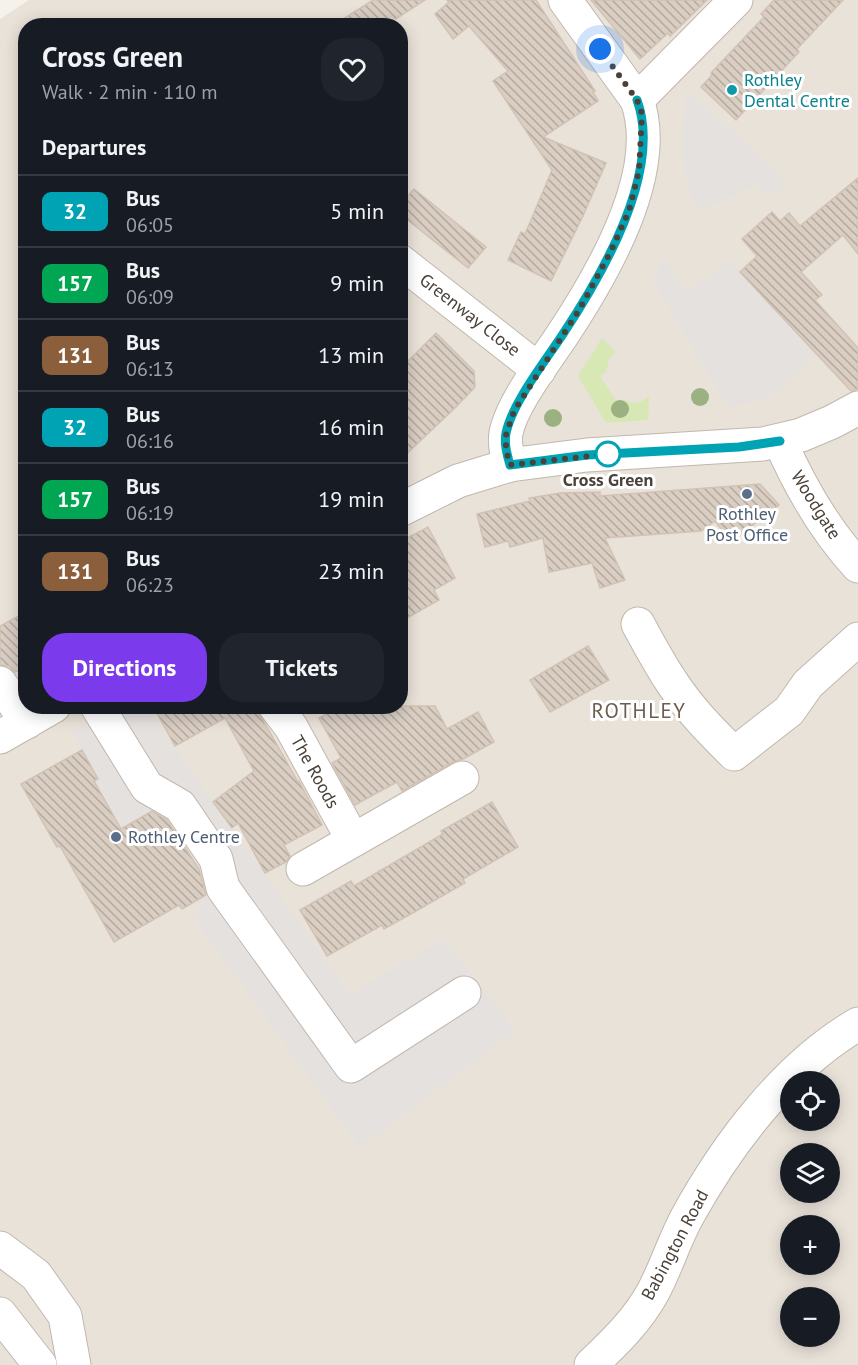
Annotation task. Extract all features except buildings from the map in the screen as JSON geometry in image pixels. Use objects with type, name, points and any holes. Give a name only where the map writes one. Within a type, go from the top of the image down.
[{"type":"street","points":[[510,465],[506,450],[509,421],[539,370],[579,310],[610,253],[626,219],[642,155],[642,114],[637,100],[565,0]]},
{"type":"street","points":[[637,100],[736,0]]},
{"type":"street","name":"Greenway Close","points":[[408,267],[539,370]]},
{"type":"street","points":[[408,506],[458,481],[510,465],[587,455],[739,447],[780,441],[832,422],[858,408]]},
{"type":"street","name":"Woodgate","points":[[780,441],[793,472],[811,503],[858,566]]},
{"type":"street","points":[[638,624],[687,704],[734,754],[789,711],[808,684],[858,639]]},
{"type":"street","points":[[0,683],[18,709]]},
{"type":"street","points":[[102,714],[147,787],[180,806],[216,859],[224,888],[351,1066],[464,993]]},
{"type":"street","name":"The Roods","points":[[280,714],[291,727],[353,840]]},
{"type":"street","points":[[303,870],[462,778]]},
{"type":"street","name":"Babington Road","points":[[591,1365],[621,1337],[653,1293],[687,1218],[723,1158],[755,1117],[796,1070],[833,1038],[858,1024]]},
{"type":"street","points":[[0,1248],[36,1275],[65,1316],[74,1365]]},
{"type":"street","points":[[0,1314],[40,1365]]},
{"type":"shaded area","points":[[29,0],[858,0],[858,1365],[0,1365],[0,19]]},
{"type":"shaded area","points":[[687,91],[787,182],[770,197],[757,184],[705,209],[695,205],[686,178],[682,144]]},
{"type":"shaded area","points":[[664,259],[685,293],[705,280],[728,259],[816,355],[771,397],[728,407],[652,280]]},
{"type":"shaded area","points":[[101,714],[152,714],[350,994],[443,939],[516,1030],[360,1147],[192,916],[201,909],[196,901],[212,892],[163,805],[121,829],[94,781],[98,778],[71,731]]},
{"type":"green space","points":[[602,338],[616,352],[609,359],[606,372],[600,376],[617,402],[623,399],[637,403],[649,395],[648,420],[606,423],[578,376]]},
{"type":"bus line","name":"32","points":[[637,100],[642,114],[642,155],[629,211],[610,253],[579,310],[539,370],[509,421],[506,450],[510,465],[587,455],[739,447],[780,441]]},
{"type":"place","name":"Rothley Dental Centre","points":[[732,90]]},
{"type":"place","name":"Cross Green","points":[[608,454]]},
{"type":"place","name":"Rothley Post Office","points":[[747,494]]},
{"type":"place","name":"Rothley Centre","points":[[116,837]]},
{"type":"district","name":"ROTHLEY","points":[[639,711]]},
{"type":"route","points":[[600,49],[637,100],[642,114],[642,155],[639,171],[629,211],[610,253],[579,310],[539,370],[509,421],[506,450],[510,465],[608,454]]}]
